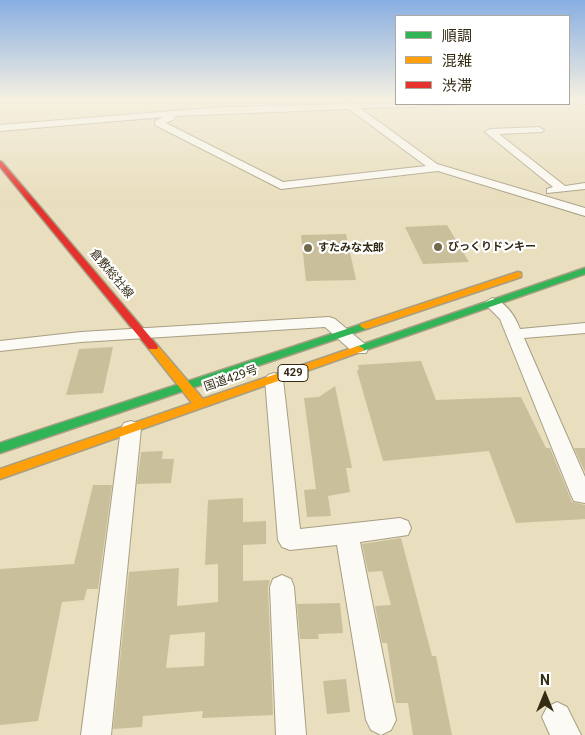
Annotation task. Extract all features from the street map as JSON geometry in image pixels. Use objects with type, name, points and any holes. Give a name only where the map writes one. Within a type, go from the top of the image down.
[{"type":"main road","name":"倉敷総社線","points":[[0,163],[143,333],[183,387],[200,404]]},
{"type":"main road","name":"国道429号","points":[[0,448],[529,271]]},
{"type":"main road","name":"国道429号","points":[[0,474],[585,271]]},
{"type":"street","points":[[178,133],[280,186],[438,168]]},
{"type":"street","points":[[389,133],[438,168],[585,212]]},
{"type":"street","points":[[492,133],[562,189]]},
{"type":"street","points":[[534,196],[585,186]]},
{"type":"street","points":[[492,304],[508,317],[582,495]]},
{"type":"street","points":[[0,346],[143,333],[329,322],[360,350]]},
{"type":"street","points":[[515,334],[585,328]]},
{"type":"street","points":[[274,379],[290,540],[400,528]]},
{"type":"street","points":[[96,735],[131,428]]},
{"type":"street","points":[[348,533],[381,720]]},
{"type":"street","points":[[282,587],[291,735]]},
{"type":"building","points":[[447,225],[469,262],[423,264],[405,227]]},
{"type":"building","points":[[346,234],[356,280],[306,281],[301,235]]},
{"type":"building","points":[[113,347],[103,393],[66,395],[79,349]]},
{"type":"building","points":[[421,361],[436,400],[521,397],[546,448],[550,448],[572,502],[585,505],[585,519],[516,523],[489,451],[383,461],[357,371],[359,369],[358,365]]},
{"type":"building","points":[[335,386],[352,468],[346,468],[350,492],[328,496],[331,516],[307,517],[304,490],[316,489],[304,398],[319,397]]},
{"type":"building","points":[[574,448],[585,448],[585,472]]},
{"type":"building","points":[[163,451],[162,459],[174,459],[171,483],[137,484],[141,452]]},
{"type":"building","points":[[93,485],[112,485],[98,589],[87,589],[84,600],[62,602],[38,721],[0,725],[0,569],[74,564]]},
{"type":"building","points":[[243,498],[243,522],[266,521],[266,544],[243,545],[243,581],[270,580],[268,587],[273,715],[202,718],[203,711],[143,716],[142,727],[113,729],[129,572],[179,568],[177,606],[218,602],[218,564],[205,565],[208,500]],"holes":[[[205,632],[204,666],[166,668],[170,635]]]},
{"type":"building","points":[[401,538],[432,656],[436,656],[452,735],[413,735],[408,703],[396,703],[387,643],[382,643],[375,606],[391,605],[382,571],[368,572],[362,544]]},
{"type":"building","points":[[340,603],[343,633],[318,634],[319,639],[300,639],[297,604]]},
{"type":"building","points":[[346,679],[350,712],[327,714],[323,681]]},
{"type":"traffic: fast","points":[[359,349],[585,271]]},
{"type":"traffic: fast","points":[[0,448],[365,326]]},
{"type":"traffic: slow","points":[[365,326],[518,275]]},
{"type":"traffic: slow","points":[[153,347],[200,404]]},
{"type":"traffic: slow","points":[[0,474],[359,349]]},
{"type":"traffic: jam","points":[[0,163],[153,347]]},
{"type":"place","name":"びっくりドンキー","points":[[438,247]]},
{"type":"place","name":"すたみな太郎","points":[[308,248]]}]
